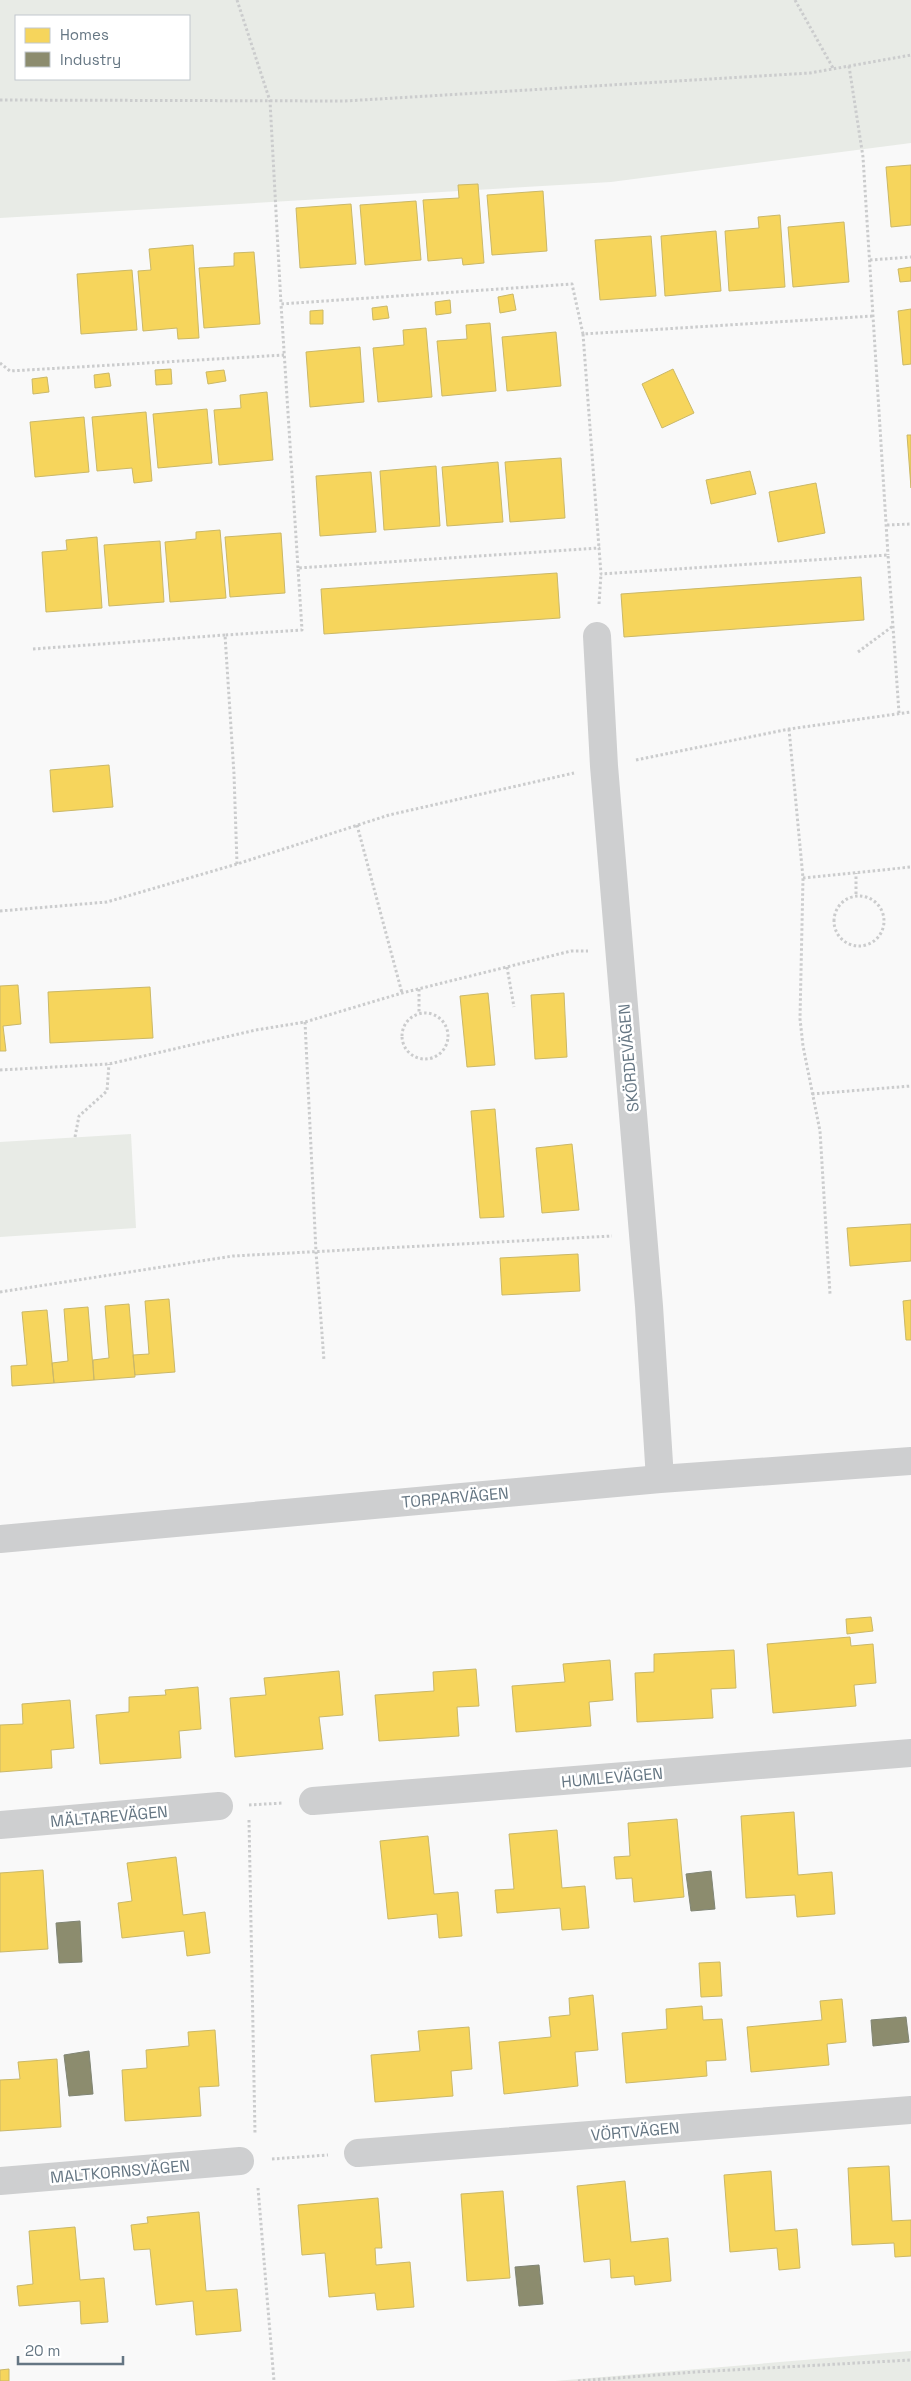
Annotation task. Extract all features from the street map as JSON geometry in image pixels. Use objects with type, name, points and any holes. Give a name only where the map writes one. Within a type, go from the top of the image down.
[{"type":"street","name":"SKÖRDEVÄGEN","points":[[597,636],[604,766],[643,1235],[660,1479]]},
{"type":"street","name":"TORPARVÄGEN","points":[[0,1539],[660,1479],[911,1461]]},
{"type":"street","name":"HUMLEVÄGEN","points":[[313,1801],[911,1754]]},
{"type":"street","name":"MÄLTAREVÄGEN","points":[[0,1826],[218,1806]]},
{"type":"street","name":"VÖRTVÄGEN","points":[[358,2153],[911,2110]]},
{"type":"street","name":"MALTKORNSVÄGEN","points":[[0,2181],[248,2160]]},
{"type":"path","points":[[33,649],[302,630],[270,101],[237,0]]},
{"type":"path","points":[[795,0],[833,68]]},
{"type":"path","points":[[0,100],[345,101],[810,73],[911,55]]},
{"type":"path","points":[[849,66],[863,157],[899,713]]},
{"type":"path","points":[[870,260],[911,257]]},
{"type":"path","points":[[281,304],[572,284],[583,334],[601,574],[888,556]]},
{"type":"path","points":[[583,334],[873,316]]},
{"type":"path","points":[[0,363],[10,371],[284,355]]},
{"type":"path","points":[[887,525],[911,524]]},
{"type":"path","points":[[298,568],[599,548]]},
{"type":"path","points":[[858,652],[893,626]]},
{"type":"path","points":[[225,635],[234,774],[237,864]]},
{"type":"path","points":[[0,911],[107,902],[237,864],[389,815],[604,766],[789,729],[911,712]]},
{"type":"path","points":[[789,729],[803,878],[800,1019],[820,1131],[830,1294]]},
{"type":"path","points":[[357,825],[402,993]]},
{"type":"path","points":[[803,878],[911,867]]},
{"type":"path","points":[[856,873],[856,894]]},
{"type":"path","points":[[856,894],[875,900],[885,918],[880,938],[862,948],[842,942],[832,924],[838,904],[856,894]]},
{"type":"path","points":[[0,1070],[109,1064],[256,1030],[305,1022],[402,993],[571,951],[619,950]]},
{"type":"path","points":[[507,967],[514,1007]]},
{"type":"path","points":[[418,989],[419,1013]]},
{"type":"path","points":[[419,1013],[438,1016],[448,1031],[445,1049],[431,1060],[413,1057],[402,1042],[405,1024],[419,1013]]},
{"type":"path","points":[[305,1022],[316,1252],[324,1361]]},
{"type":"path","points":[[75,1137],[79,1116],[108,1091],[109,1064]]},
{"type":"path","points":[[812,1094],[911,1086]]},
{"type":"path","points":[[0,1292],[233,1256],[643,1235]]},
{"type":"path","points":[[274,2381],[248,2160],[249,1805],[313,1801]]},
{"type":"path","points":[[248,2160],[358,2153]]},
{"type":"path","points":[[578,2381],[695,2372],[911,2360]]},
{"type":"shaded area","points":[[0,0],[911,0],[911,143],[611,182],[0,218]]},
{"type":"shaded area","points":[[131,1134],[136,1228],[0,1237],[0,1142]]},
{"type":"shaded area","points":[[911,2351],[911,2381],[555,2381]]},
{"type":"building: Homes","points":[[911,165],[911,225],[891,227],[886,167]]},
{"type":"building: Homes","points":[[478,184],[484,263],[463,265],[462,258],[428,261],[423,200],[459,198],[458,185]]},
{"type":"building: Homes","points":[[543,191],[547,251],[492,255],[487,195]]},
{"type":"building: Homes","points":[[416,201],[421,260],[365,265],[360,205]]},
{"type":"building: Homes","points":[[351,204],[356,264],[300,268],[296,208]]},
{"type":"building: Homes","points":[[780,215],[785,287],[729,291],[725,231],[759,228],[758,217]]},
{"type":"building: Homes","points":[[844,222],[849,282],[793,287],[788,227]]},
{"type":"building: Homes","points":[[716,231],[721,291],[665,296],[661,236]]},
{"type":"building: Homes","points":[[651,236],[656,296],[600,300],[595,240]]},
{"type":"building: Homes","points":[[193,245],[199,338],[178,339],[177,328],[143,331],[138,271],[151,270],[149,249]]},
{"type":"building: Homes","points":[[254,252],[260,324],[204,328],[199,268],[234,266],[234,253]]},
{"type":"building: Homes","points":[[911,267],[911,281],[900,282],[898,269]]},
{"type":"building: Homes","points":[[132,270],[137,330],[81,334],[77,274]]},
{"type":"building: Homes","points":[[513,294],[516,310],[500,313],[498,297]]},
{"type":"building: Homes","points":[[450,300],[451,313],[436,315],[435,302]]},
{"type":"building: Homes","points":[[387,306],[389,318],[373,320],[372,308]]},
{"type":"building: Homes","points":[[911,309],[911,364],[903,365],[898,311]]},
{"type":"building: Homes","points":[[323,310],[323,324],[310,324],[310,311]]},
{"type":"building: Homes","points":[[490,323],[496,391],[442,396],[437,341],[467,339],[466,325]]},
{"type":"building: Homes","points":[[426,328],[432,397],[378,402],[373,348],[404,345],[403,330]]},
{"type":"building: Homes","points":[[556,332],[561,386],[507,391],[502,337]]},
{"type":"building: Homes","points":[[360,347],[364,402],[310,407],[306,352]]},
{"type":"building: Homes","points":[[171,369],[172,384],[156,385],[155,370]]},
{"type":"building: Homes","points":[[673,369],[694,413],[662,428],[642,384]]},
{"type":"building: Homes","points":[[224,370],[226,381],[208,384],[206,372]]},
{"type":"building: Homes","points":[[109,373],[111,386],[95,388],[94,375]]},
{"type":"building: Homes","points":[[47,377],[49,392],[33,394],[32,379]]},
{"type":"building: Homes","points":[[267,392],[273,460],[219,465],[214,410],[241,408],[240,395]]},
{"type":"building: Homes","points":[[207,409],[212,463],[158,468],[153,414]]},
{"type":"building: Homes","points":[[146,412],[152,481],[134,483],[132,468],[97,471],[92,417]]},
{"type":"building: Homes","points":[[84,417],[89,472],[35,477],[30,422]]},
{"type":"building: Homes","points":[[907,435],[911,435],[911,488]]},
{"type":"building: Homes","points":[[561,458],[565,518],[510,522],[505,462]]},
{"type":"building: Homes","points":[[498,462],[503,522],[447,526],[442,467]]},
{"type":"building: Homes","points":[[436,466],[440,526],[384,530],[380,471]]},
{"type":"building: Homes","points":[[750,471],[756,494],[711,504],[706,480]]},
{"type":"building: Homes","points":[[371,472],[376,532],[320,536],[316,476]]},
{"type":"building: Homes","points":[[816,483],[825,533],[778,542],[769,492]]},
{"type":"building: Homes","points":[[220,530],[226,598],[170,602],[165,542],[196,539],[196,532]]},
{"type":"building: Homes","points":[[281,533],[285,593],[230,597],[225,537]]},
{"type":"building: Homes","points":[[97,537],[102,608],[46,612],[42,552],[67,550],[66,540]]},
{"type":"building: Homes","points":[[160,541],[164,602],[109,606],[104,545]]},
{"type":"building: Homes","points":[[557,573],[560,618],[324,634],[321,589]]},
{"type":"building: Homes","points":[[861,577],[864,620],[624,637],[621,594]]},
{"type":"building: Homes","points":[[109,765],[113,807],[53,812],[50,770]]},
{"type":"building: Homes","points":[[18,985],[21,1024],[3,1026],[6,1051],[0,1051],[0,986]]},
{"type":"building: Homes","points":[[150,987],[153,1038],[50,1043],[48,992]]},
{"type":"building: Homes","points":[[488,993],[495,1065],[467,1067],[460,996]]},
{"type":"building: Homes","points":[[564,993],[567,1057],[535,1059],[531,995]]},
{"type":"building: Homes","points":[[495,1109],[504,1217],[480,1218],[471,1111]]},
{"type":"building: Homes","points":[[572,1144],[579,1210],[542,1213],[536,1148]]},
{"type":"building: Homes","points":[[911,1224],[911,1261],[850,1266],[847,1228]]},
{"type":"building: Homes","points":[[578,1254],[580,1291],[502,1295],[500,1258]]},
{"type":"building: Homes","points":[[169,1299],[175,1372],[135,1375],[133,1355],[149,1354],[145,1301]]},
{"type":"building: Homes","points":[[911,1300],[911,1340],[906,1340],[903,1301]]},
{"type":"building: Homes","points":[[129,1304],[135,1377],[94,1380],[93,1360],[109,1358],[105,1306]]},
{"type":"building: Homes","points":[[88,1307],[94,1380],[54,1383],[52,1363],[68,1361],[64,1309]]},
{"type":"building: Homes","points":[[47,1310],[54,1383],[12,1386],[11,1366],[27,1365],[22,1312]]},
{"type":"building: Homes","points":[[871,1617],[873,1631],[847,1634],[846,1619]]},
{"type":"building: Homes","points":[[850,1637],[851,1646],[873,1644],[876,1683],[854,1685],[856,1706],[773,1713],[767,1644]]},
{"type":"building: Homes","points":[[734,1650],[736,1688],[711,1689],[713,1718],[637,1722],[635,1673],[654,1672],[654,1654]]},
{"type":"building: Homes","points":[[610,1660],[613,1700],[589,1702],[591,1726],[516,1732],[512,1686],[565,1682],[563,1664]]},
{"type":"building: Homes","points":[[476,1669],[479,1706],[457,1707],[459,1736],[379,1741],[375,1695],[434,1691],[433,1672]]},
{"type":"building: Homes","points":[[339,1671],[343,1715],[319,1717],[323,1749],[235,1757],[230,1698],[266,1695],[264,1678]]},
{"type":"building: Homes","points":[[198,1687],[201,1729],[179,1731],[181,1758],[100,1764],[96,1715],[129,1712],[129,1697],[166,1695],[165,1690]]},
{"type":"building: Homes","points":[[70,1700],[74,1748],[51,1750],[52,1768],[0,1772],[0,1725],[23,1724],[22,1704]]},
{"type":"building: Homes","points":[[794,1812],[798,1875],[832,1872],[835,1914],[797,1917],[795,1895],[746,1898],[741,1816]]},
{"type":"building: Homes","points":[[677,1819],[684,1897],[634,1902],[632,1878],[616,1879],[614,1857],[630,1856],[628,1823]]},
{"type":"building: Homes","points":[[557,1830],[562,1888],[585,1886],[589,1928],[562,1930],[560,1908],[497,1913],[495,1890],[514,1889],[509,1834]]},
{"type":"building: Homes","points":[[428,1836],[434,1894],[458,1892],[462,1936],[439,1938],[437,1914],[388,1919],[380,1841]]},
{"type":"building: Homes","points":[[176,1857],[183,1915],[205,1912],[210,1953],[187,1956],[184,1931],[122,1938],[118,1903],[132,1901],[127,1863]]},
{"type":"building: Homes","points":[[43,1870],[48,1949],[0,1952],[0,1873]]},
{"type":"building: Homes","points":[[720,1962],[722,1996],[701,1997],[699,1963]]},
{"type":"building: Homes","points":[[593,1995],[598,2050],[575,2052],[578,2086],[504,2094],[499,2042],[551,2037],[549,2017],[570,2015],[569,1998]]},
{"type":"building: Homes","points":[[842,1999],[846,2042],[827,2044],[829,2065],[751,2072],[747,2027],[822,2020],[820,2001]]},
{"type":"building: Homes","points":[[702,2006],[703,2020],[722,2019],[726,2060],[706,2061],[707,2076],[626,2083],[622,2033],[667,2029],[666,2009]]},
{"type":"building: Homes","points":[[469,2027],[472,2069],[451,2071],[453,2096],[375,2102],[371,2055],[420,2051],[418,2031]]},
{"type":"building: Homes","points":[[215,2030],[219,2086],[199,2087],[201,2116],[125,2121],[122,2070],[147,2068],[146,2050],[189,2046],[188,2032]]},
{"type":"building: Homes","points":[[57,2059],[61,2127],[0,2131],[0,2080],[20,2079],[18,2062]]},
{"type":"building: Homes","points":[[889,2166],[892,2221],[911,2220],[911,2256],[895,2257],[894,2243],[852,2245],[848,2168]]},
{"type":"building: Homes","points":[[771,2171],[775,2231],[797,2229],[800,2268],[779,2270],[777,2248],[730,2252],[724,2175]]},
{"type":"building: Homes","points":[[625,2181],[631,2242],[668,2238],[671,2281],[635,2285],[634,2276],[611,2278],[610,2259],[584,2262],[577,2186]]},
{"type":"building: Homes","points":[[503,2191],[510,2278],[467,2281],[461,2194]]},
{"type":"building: Homes","points":[[378,2198],[382,2248],[375,2248],[376,2265],[410,2262],[414,2307],[377,2310],[375,2293],[329,2297],[325,2253],[302,2255],[298,2205]]},
{"type":"building: Homes","points":[[199,2212],[206,2291],[237,2289],[241,2331],[196,2335],[193,2301],[156,2305],[150,2249],[134,2250],[131,2225],[148,2223],[147,2217]]},
{"type":"building: Homes","points":[[75,2227],[80,2280],[104,2278],[108,2322],[81,2324],[80,2301],[19,2306],[17,2286],[33,2284],[29,2231]]},
{"type":"building: Homes","points":[[9,2369],[9,2381],[0,2381],[0,2370]]},
{"type":"building: Industry","points":[[711,1871],[715,1909],[691,1911],[686,1874]]},
{"type":"building: Industry","points":[[80,1921],[82,1962],[59,1963],[56,1923]]},
{"type":"building: Industry","points":[[906,2017],[909,2042],[873,2046],[871,2020]]},
{"type":"building: Industry","points":[[89,2051],[93,2094],[69,2096],[64,2055]]},
{"type":"building: Industry","points":[[539,2265],[543,2304],[519,2306],[515,2267]]}]
